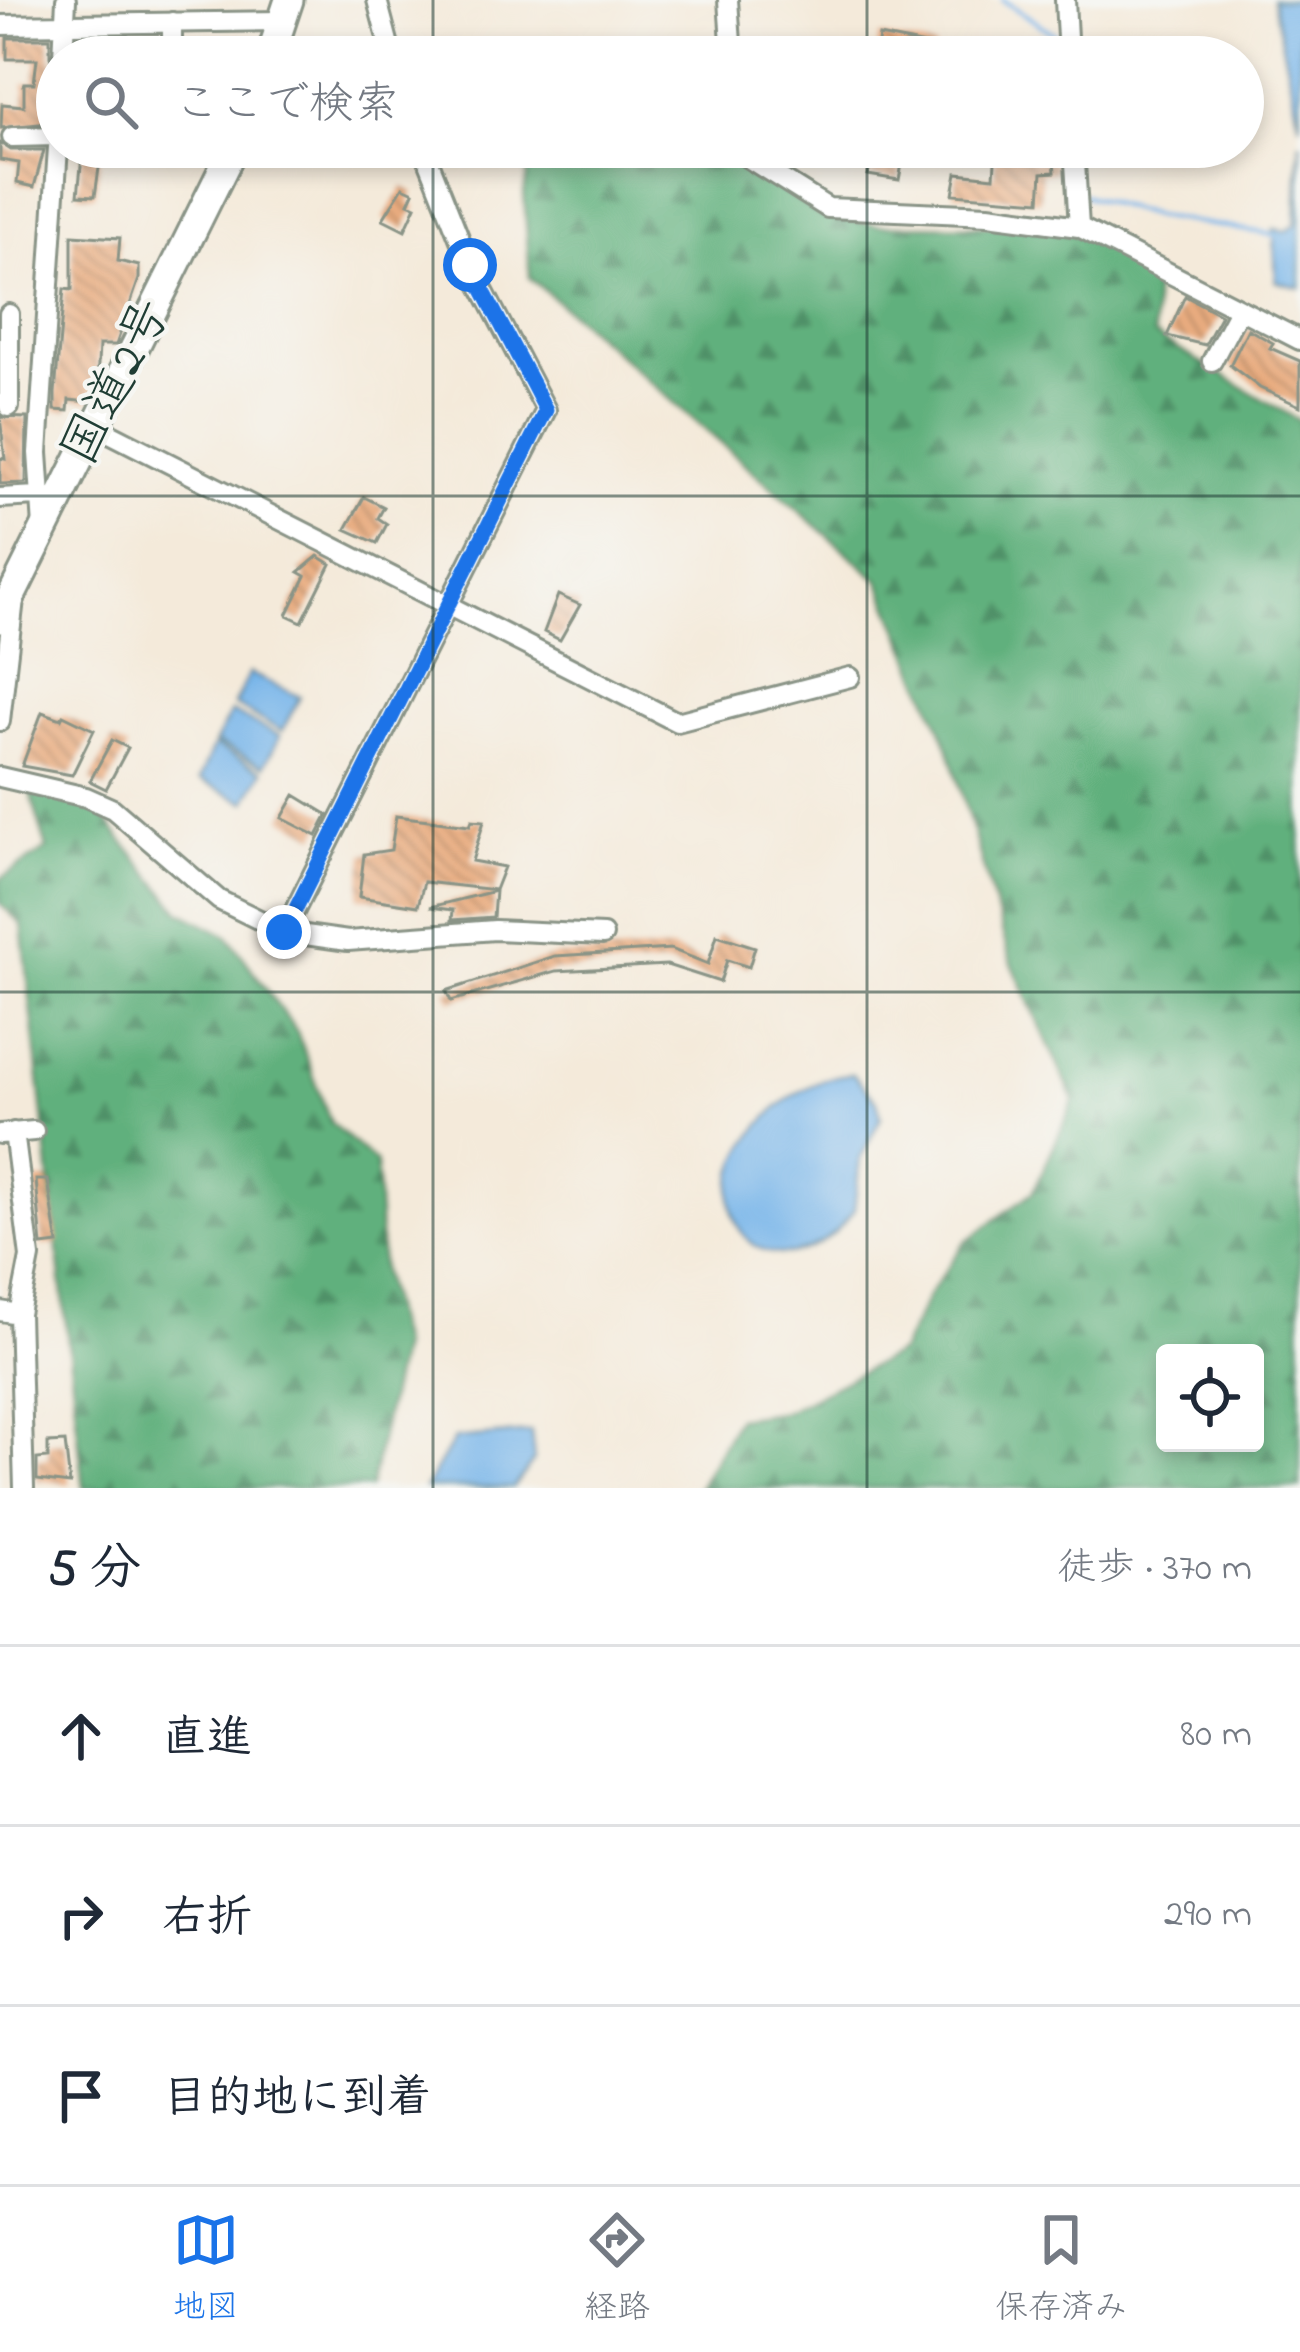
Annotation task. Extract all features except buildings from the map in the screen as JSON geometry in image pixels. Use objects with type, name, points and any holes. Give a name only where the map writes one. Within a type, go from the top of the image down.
[{"type":"highway","name":"国道2号","points":[[0,619],[224,168]]},
{"type":"street","points":[[64,36],[66,0]]},
{"type":"street","points":[[136,23],[138,0]]},
{"type":"street","points":[[376,0],[386,36]]},
{"type":"street","points":[[728,0],[731,36]]},
{"type":"street","points":[[1065,0],[1067,36]]},
{"type":"street","points":[[0,26],[172,22],[286,11]]},
{"type":"street","points":[[172,22],[172,36]]},
{"type":"street","points":[[12,137],[36,136]]},
{"type":"street","points":[[43,527],[38,496],[57,168]]},
{"type":"street","points":[[284,932],[546,410],[452,227],[431,168]]},
{"type":"street","points":[[766,168],[828,208],[988,215],[1079,226],[1300,340]]},
{"type":"street","points":[[1075,168],[1079,226]]},
{"type":"street","points":[[1212,362],[1239,310]]},
{"type":"street","points":[[43,409],[4,407],[4,314],[49,314]]},
{"type":"street","points":[[96,426],[677,722],[850,677]]},
{"type":"street","points":[[0,498],[38,496]]},
{"type":"street","points":[[0,722],[14,588]]},
{"type":"street","points":[[0,777],[86,797],[113,809],[219,900],[284,932],[348,941],[496,930],[603,935]]},
{"type":"street","points":[[16,1132],[30,1257],[10,1312],[21,1385],[24,1488]]},
{"type":"street","points":[[0,1385],[21,1385]]},
{"type":"green space","points":[[528,168],[748,168],[822,217],[878,225],[1025,226],[1081,235],[1154,273],[1154,335],[1300,421],[1300,1488],[698,1488],[737,1418],[786,1411],[900,1352],[929,1294],[965,1242],[1033,1192],[1074,1101],[1010,959],[948,746],[879,580],[530,278],[524,193]]},
{"type":"green space","points":[[29,788],[96,808],[180,911],[228,936],[297,1032],[331,1123],[376,1163],[382,1270],[400,1347],[370,1488],[84,1488],[22,925],[0,903],[0,879],[47,849]]},
{"type":"water","points":[[1272,0],[1300,0],[1300,125]]},
{"type":"water","points":[[1300,141],[1300,288],[1276,281],[1274,229],[1287,231],[1296,224]]},
{"type":"water","points":[[249,673],[300,697],[282,731],[234,705]]},
{"type":"water","points":[[231,712],[280,736],[264,766],[215,742]]},
{"type":"water","points":[[214,745],[263,771],[246,802],[199,780]]},
{"type":"water","points":[[853,1074],[877,1101],[881,1117],[860,1159],[854,1210],[824,1240],[794,1253],[766,1251],[745,1236],[733,1212],[732,1181],[746,1145],[794,1095],[824,1080]]},
{"type":"water","points":[[531,1432],[534,1460],[513,1488],[425,1488],[454,1439]]},
{"type":"waterway","points":[[1003,0],[1056,36]]},
{"type":"waterway","points":[[1067,168],[1070,184]]},
{"type":"waterway","points":[[1083,195],[1154,216],[1277,235]]},
{"type":"route","points":[[284,932],[546,410],[470,265]]}]
